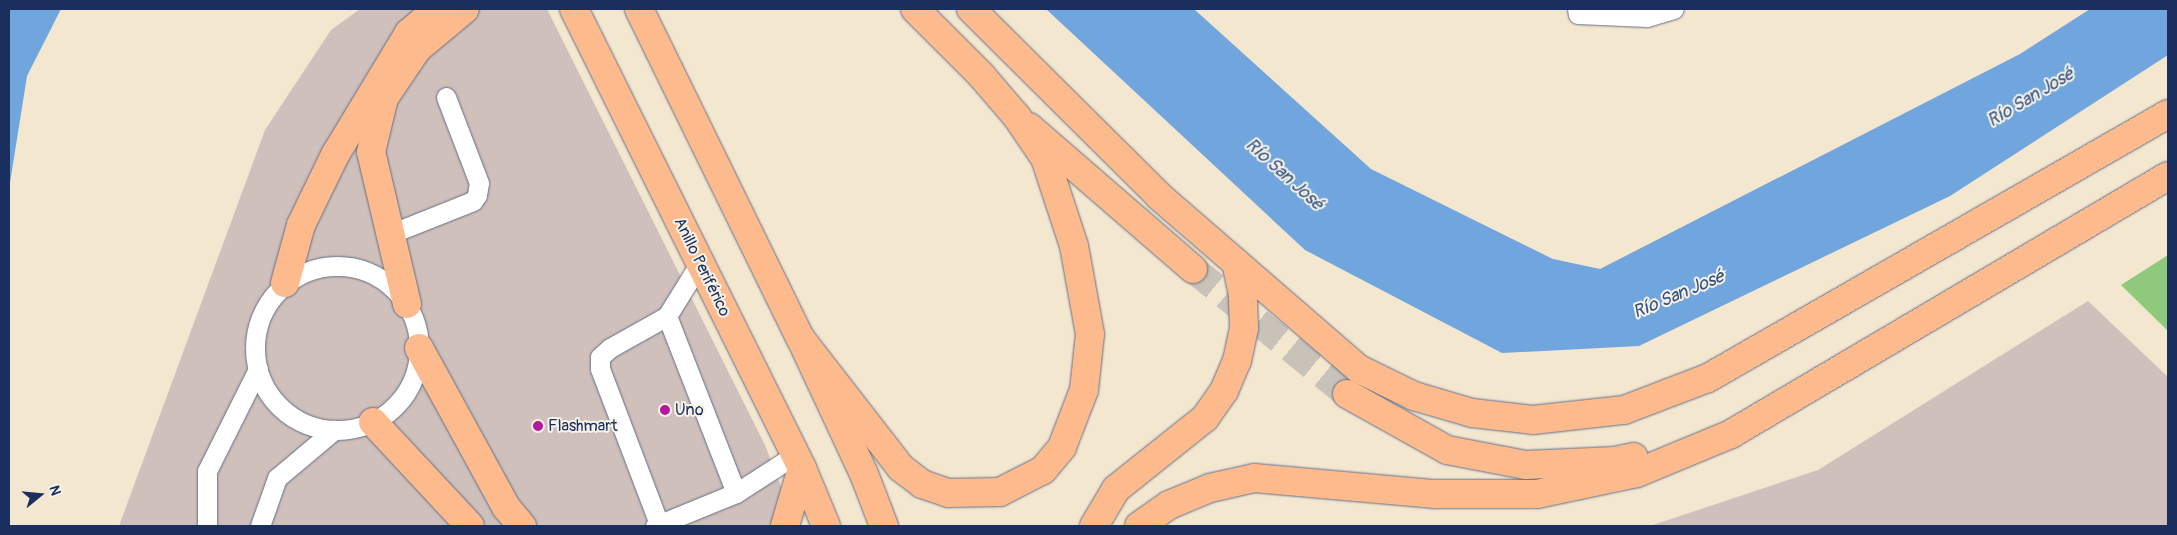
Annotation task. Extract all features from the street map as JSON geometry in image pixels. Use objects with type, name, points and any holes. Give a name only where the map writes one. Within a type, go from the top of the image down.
[{"type":"main road","points":[[286,283],[301,225],[335,155],[409,33],[437,9]]},
{"type":"main road","points":[[406,304],[371,152],[384,98],[417,49],[466,9]]},
{"type":"main road","name":"Anillo Periférico","points":[[574,9],[798,462],[826,526]]},
{"type":"main road","points":[[801,339],[880,445],[901,468],[922,484],[948,493],[977,494],[1000,492],[1043,470],[1062,447],[1084,390],[1090,334],[1074,246],[1044,158],[1017,117],[982,75],[915,9]]},
{"type":"main road","points":[[971,9],[1159,196],[1359,368],[1414,396],[1472,413],[1533,420],[1624,410],[1708,378],[2168,114]]},
{"type":"main road","points":[[641,11],[801,339],[864,474],[884,526]]},
{"type":"main road","points":[[1017,117],[1193,269]]},
{"type":"main road","points":[[1139,526],[1169,505],[1210,488],[1254,478],[1435,494],[1537,494],[1637,473],[1731,434],[2168,176]]},
{"type":"main road","points":[[1094,526],[1116,489],[1205,418],[1224,391],[1237,361],[1244,328],[1243,295],[1236,263]]},
{"type":"main road","points":[[419,348],[506,507],[522,526]]},
{"type":"main road","points":[[1347,394],[1448,450],[1526,465],[1615,461],[1731,434]]},
{"type":"main road","points":[[373,422],[470,526]]},
{"type":"main road","points":[[785,526],[798,462]]},
{"type":"lane","points":[[1577,9],[1578,14],[1647,17],[1674,9]]},
{"type":"lane","points":[[390,234],[473,201],[477,195],[479,183],[446,97]]},
{"type":"lane","points":[[700,263],[667,316],[610,348],[600,357],[600,370],[657,525],[736,493],[798,462]]},
{"type":"lane","points":[[337,265],[364,270],[388,283],[406,304],[416,325],[419,348],[416,371],[407,392],[392,410],[373,422],[334,430],[308,425],[285,412],[267,392],[258,370],[255,345],[258,322],[269,301],[286,283],[310,269],[337,265]]},
{"type":"lane","points":[[667,316],[736,493]]},
{"type":"lane","points":[[207,526],[206,471],[258,370]]},
{"type":"lane","points":[[260,526],[277,478],[334,430]]},
{"type":"shaded area","points":[[360,9],[547,9],[765,445],[796,526],[119,526],[265,130],[331,30]]},
{"type":"shaded area","points":[[2088,301],[2168,377],[2168,526],[1650,526],[1818,470]]},
{"type":"green space","points":[[2168,255],[2168,331],[2121,285]]},
{"type":"water","points":[[9,9],[61,9],[27,76],[9,189]]},
{"type":"water","name":"Río San José","points":[[1046,9],[1194,9],[1371,169],[1553,259],[1600,269],[2020,54],[2090,9],[2168,9],[2168,55],[1950,196],[1639,346],[1502,353],[1305,250]]},
{"type":"tunnel","points":[[1193,269],[1347,394]]},
{"type":"place","name":"Uno","points":[[665,410]]},
{"type":"place","name":"Flashmart","points":[[538,426]]}]
